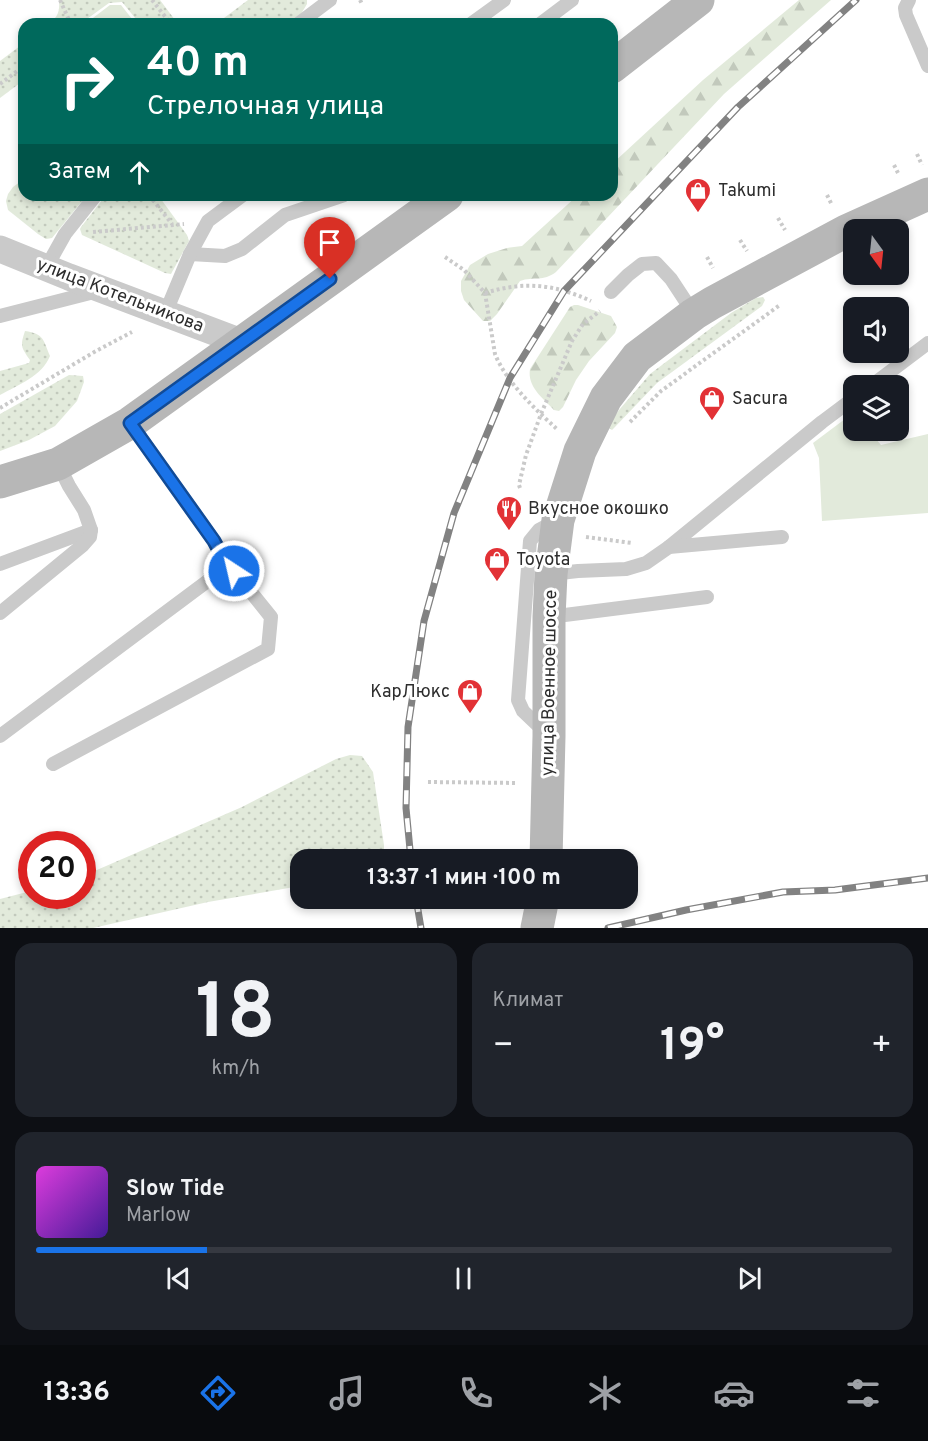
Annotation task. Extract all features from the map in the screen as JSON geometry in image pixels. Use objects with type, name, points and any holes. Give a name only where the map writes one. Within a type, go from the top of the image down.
[{"type":"main road","points":[[618,62],[698,0]]},
{"type":"main road","name":"улица Военное шоссе","points":[[546,849],[549,783],[549,617],[551,574],[558,520],[580,451],[606,398],[637,357],[694,314],[846,231],[928,194]]},
{"type":"main road","points":[[0,482],[58,464],[130,423],[439,201]]},
{"type":"main road","points":[[537,928],[541,909]]},
{"type":"street","name":"улица Котельникова","points":[[1,251],[241,342]]},
{"type":"lane","points":[[306,18],[330,0]]},
{"type":"lane","points":[[479,18],[504,0]]},
{"type":"lane","points":[[548,18],[572,0]]},
{"type":"lane","points":[[909,0],[905,8],[906,15],[928,66]]},
{"type":"lane","points":[[46,268],[65,234],[91,201]]},
{"type":"lane","points":[[165,314],[190,254],[208,221],[235,201]]},
{"type":"lane","points":[[190,254],[225,256],[242,249],[285,215],[326,201]]},
{"type":"lane","points":[[611,292],[642,264],[656,263],[671,279],[694,314]]},
{"type":"lane","points":[[0,316],[103,290]]},
{"type":"lane","points":[[886,375],[928,343]]},
{"type":"lane","points":[[551,574],[626,569],[646,563],[669,547],[843,406]]},
{"type":"lane","points":[[53,764],[268,649],[271,617],[222,556],[214,541],[130,423]]},
{"type":"lane","points":[[0,613],[90,537],[91,530],[84,510],[58,464]]},
{"type":"lane","points":[[549,736],[523,711],[518,700],[530,541],[539,530],[558,520]]},
{"type":"lane","points":[[0,564],[91,530]]},
{"type":"lane","points":[[669,547],[782,537]]},
{"type":"lane","points":[[0,736],[209,579],[222,556]]},
{"type":"lane","points":[[549,617],[707,597]]},
{"type":"path","points":[[60,0],[68,18]]},
{"type":"path","points":[[152,0],[166,18]]},
{"type":"path","points":[[0,84],[18,70]]},
{"type":"path","points":[[154,201],[172,225]]},
{"type":"path","points":[[65,234],[208,221]]},
{"type":"path","points":[[445,256],[464,270],[485,294],[498,362],[541,414]]},
{"type":"path","points":[[485,294],[518,285],[542,286],[580,296]]},
{"type":"path","points":[[626,426],[661,391],[786,302]]},
{"type":"path","points":[[520,488],[526,455],[572,341],[583,324],[606,307]]},
{"type":"path","points":[[0,408],[96,351],[165,314]]},
{"type":"path","points":[[428,782],[549,783]]},
{"type":"green space","points":[[59,0],[160,0],[174,18],[135,18],[122,2],[109,3],[88,18],[55,18]]},
{"type":"green space","points":[[248,0],[307,0],[301,14],[295,18],[224,18]]},
{"type":"green space","points":[[799,0],[831,0],[724,94],[556,272],[543,278],[520,281],[497,314],[490,321],[483,321],[464,300],[461,291],[461,281],[470,265],[488,254],[522,246],[571,201],[618,201],[618,158],[703,80]]},
{"type":"green space","points":[[110,5],[121,5],[131,18],[93,18]]},
{"type":"green space","points":[[18,48],[18,84],[0,98],[0,61]]},
{"type":"green space","points":[[18,183],[18,201],[82,201],[52,238],[46,239],[8,210],[6,201],[13,187]]},
{"type":"green space","points":[[101,201],[162,201],[189,241],[171,274],[82,235],[81,227]]},
{"type":"green space","points":[[763,297],[765,300],[762,306],[657,383],[612,430],[609,428],[609,424],[619,410],[650,374],[731,313],[756,298]]},
{"type":"green space","points":[[574,305],[611,316],[617,327],[615,333],[589,361],[559,411],[554,410],[533,387],[530,369],[570,307]]},
{"type":"green space","points":[[25,331],[42,338],[50,356],[35,374],[22,384],[0,395],[0,371],[29,363],[30,360],[22,346]]},
{"type":"green space","points":[[69,375],[83,376],[84,382],[77,401],[55,426],[29,440],[0,451],[0,414]]},
{"type":"green space","points":[[843,420],[843,441],[878,441],[881,445],[909,441],[909,438],[928,434],[928,513],[822,521],[819,458],[813,443]]},
{"type":"green space","points":[[350,755],[362,756],[373,772],[384,849],[290,849],[290,888],[208,902],[93,928],[0,928],[0,899],[18,894],[18,909],[96,909],[96,870],[242,807],[336,759]]},
{"type":"railway","points":[[410,849],[406,808],[408,727],[424,621],[454,513],[510,378],[564,291],[738,107],[856,0]]},
{"type":"railway","points":[[608,928],[686,910],[783,892],[835,890],[928,878]]},
{"type":"railway","points":[[418,909],[421,928]]},
{"type":"place","name":"Takumi","points":[[698,214]]},
{"type":"place","name":"Sacura","points":[[712,422]]},
{"type":"place","name":"Вкусное окошко","points":[[509,532]]},
{"type":"place","name":"Toyota","points":[[497,583]]},
{"type":"place","name":"КарЛюкс","points":[[470,715]]},
{"type":"route","points":[[234,571],[130,423],[330,279]]}]
